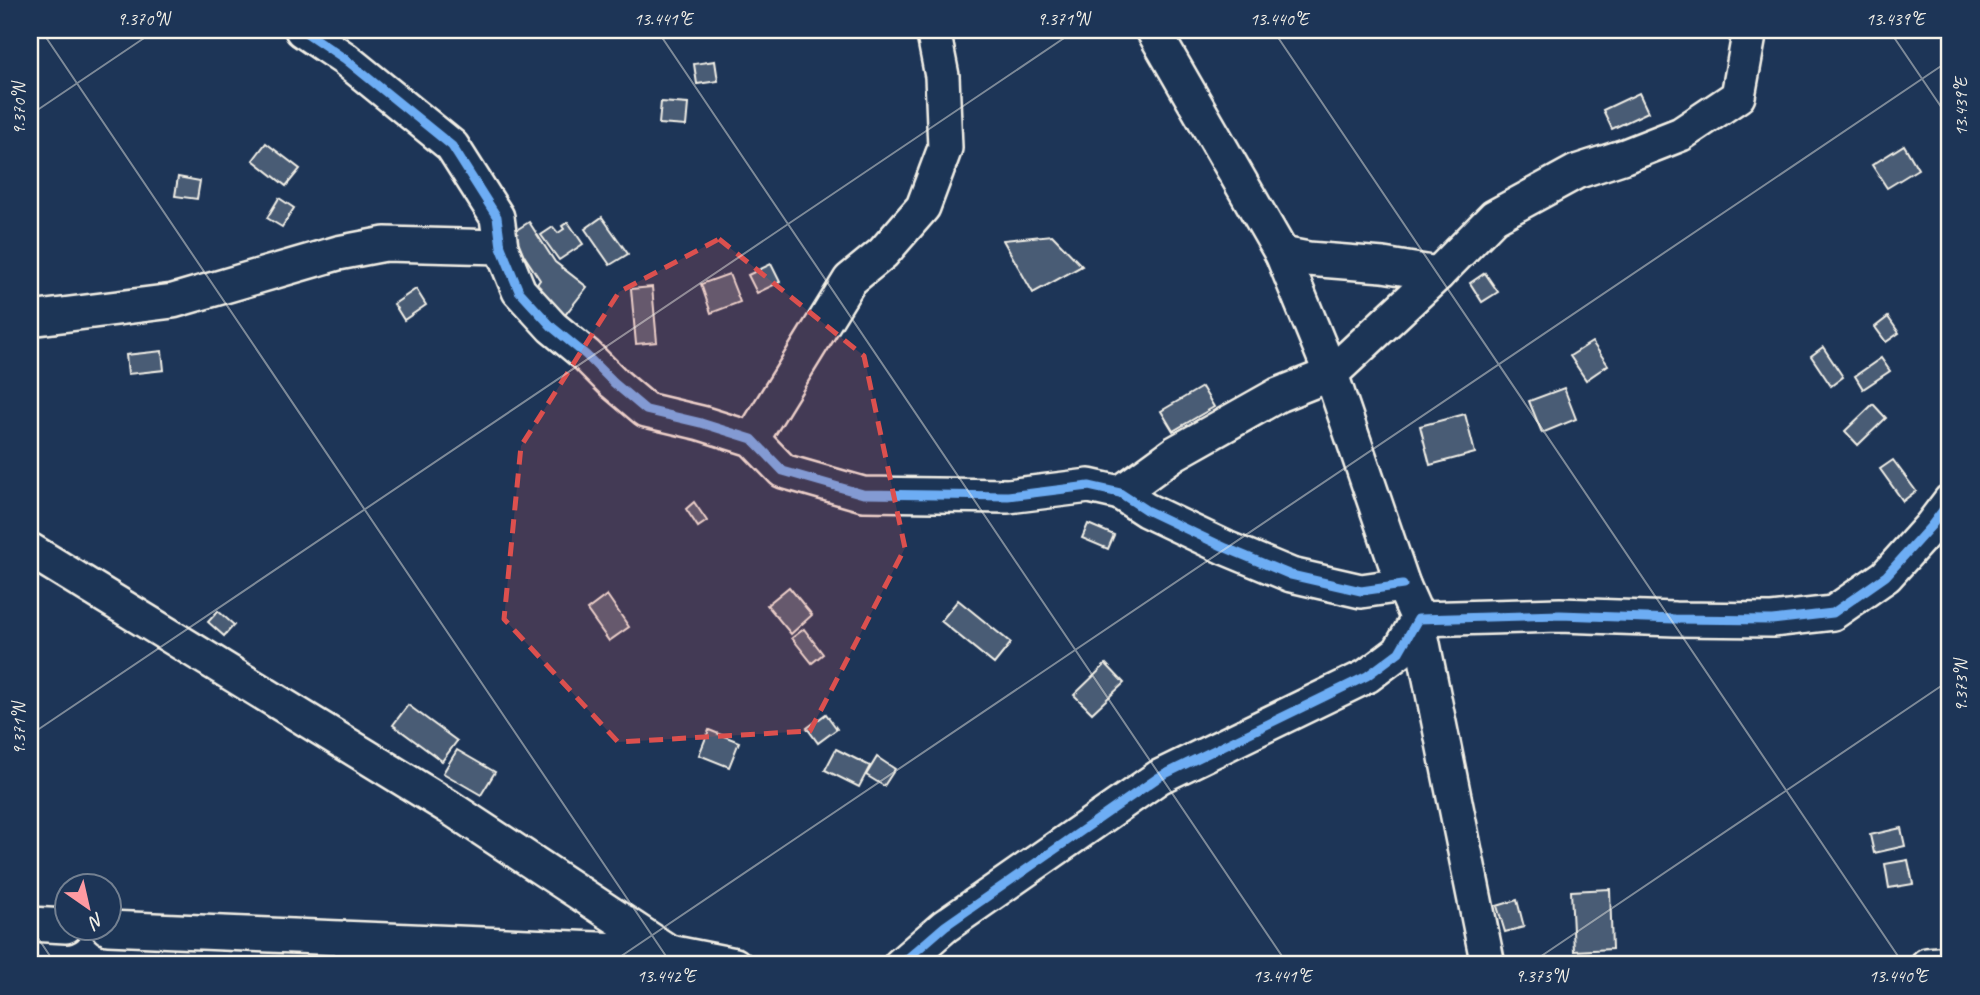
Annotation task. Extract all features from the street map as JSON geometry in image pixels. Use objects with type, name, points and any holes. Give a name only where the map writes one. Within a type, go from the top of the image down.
[{"type":"street","points":[[302,30],[345,59],[452,146],[497,218],[501,247],[519,291],[552,327],[646,410],[752,439],[783,471],[863,494],[1008,496],[1089,486],[1120,493],[1146,510],[1291,575],[1361,592],[1403,585]]},
{"type":"street","points":[[752,439],[850,281],[883,253],[923,207],[945,148],[942,76],[933,30]]},
{"type":"street","points":[[1153,30],[1282,254],[1331,374],[1403,585],[1418,619],[1488,965]]},
{"type":"street","points":[[1120,493],[1175,453],[1231,421],[1278,395],[1331,374],[1438,274],[1493,217],[1576,172],[1681,134],[1738,96],[1750,30]]},
{"type":"street","points":[[30,319],[173,302],[338,253],[385,244],[501,247]]},
{"type":"street","points":[[1282,254],[1438,274]]},
{"type":"street","points":[[1418,619],[1560,615],[1675,620],[1772,620],[1833,613],[1886,576],[1950,501]]},
{"type":"street","points":[[30,550],[449,807],[669,952]]},
{"type":"street","points":[[900,965],[945,926],[1159,777],[1367,676],[1399,652],[1418,619]]},
{"type":"street","points":[[30,925],[52,926]]},
{"type":"street","points":[[122,929],[669,952],[734,965]]},
{"type":"street","points":[[1927,965],[1950,963]]},
{"type":"highlighted area","points":[[719,239],[864,356],[905,548],[810,731],[618,742],[504,619],[521,446],[619,292]]},
{"type":"building","points":[[715,61],[718,81],[697,84],[694,64]]},
{"type":"building","points":[[1639,93],[1648,112],[1612,129],[1603,110]]},
{"type":"building","points":[[661,102],[688,104],[686,126],[659,124]]},
{"type":"building","points":[[266,143],[300,169],[286,186],[253,160]]},
{"type":"building","points":[[1904,145],[1918,169],[1887,188],[1872,165]]},
{"type":"building","points":[[178,177],[200,181],[197,199],[175,196]]},
{"type":"building","points":[[279,198],[294,208],[282,227],[267,218]]},
{"type":"building","points":[[602,217],[628,254],[610,265],[585,229]]},
{"type":"building","points":[[529,222],[555,262],[587,287],[565,315],[533,290],[540,280],[510,234]]},
{"type":"building","points":[[568,222],[583,244],[559,260],[541,235],[553,227],[558,233]]},
{"type":"building","points":[[1052,235],[1082,266],[1033,293],[1003,240]]},
{"type":"building","points":[[771,264],[780,282],[757,293],[748,275]]},
{"type":"building","points":[[1485,273],[1498,292],[1482,302],[1470,283]]},
{"type":"building","points":[[729,274],[740,302],[711,313],[701,284]]},
{"type":"building","points":[[652,287],[657,342],[636,344],[631,289]]},
{"type":"building","points":[[416,289],[426,305],[404,320],[394,304]]},
{"type":"building","points":[[1888,317],[1899,333],[1886,342],[1875,327]]},
{"type":"building","points":[[1592,342],[1608,365],[1586,380],[1570,356]]},
{"type":"building","points":[[1823,347],[1843,377],[1831,386],[1811,356]]},
{"type":"building","points":[[162,351],[164,370],[128,374],[126,355]]},
{"type":"building","points":[[1881,358],[1890,371],[1863,389],[1855,376]]},
{"type":"building","points":[[1202,387],[1214,407],[1173,431],[1161,411]]},
{"type":"building","points":[[1564,388],[1576,419],[1542,433],[1529,401]]},
{"type":"building","points":[[1873,404],[1886,418],[1858,445],[1845,431]]},
{"type":"building","points":[[1465,414],[1475,453],[1430,465],[1420,426]]},
{"type":"building","points":[[1893,460],[1916,491],[1903,501],[1880,469]]},
{"type":"building","points":[[694,502],[707,521],[698,527],[686,509]]},
{"type":"building","points":[[1088,524],[1114,535],[1108,549],[1082,538]]},
{"type":"building","points":[[789,587],[812,615],[791,634],[767,605]]},
{"type":"building","points":[[607,595],[629,627],[609,641],[587,610]]},
{"type":"building","points":[[958,600],[1011,643],[994,664],[941,621]]},
{"type":"building","points":[[218,611],[234,625],[224,636],[208,622]]},
{"type":"building","points":[[804,629],[823,654],[812,663],[792,638]]},
{"type":"building","points":[[1106,664],[1124,683],[1092,713],[1074,695]]},
{"type":"building","points":[[408,705],[457,741],[442,761],[393,725]]},
{"type":"building","points":[[826,714],[837,729],[818,743],[807,728]]},
{"type":"building","points":[[709,730],[739,742],[729,767],[699,755]]},
{"type":"building","points":[[836,749],[870,766],[859,787],[825,770]]},
{"type":"building","points":[[457,750],[495,772],[481,795],[443,773]]},
{"type":"building","points":[[877,757],[895,769],[884,786],[866,775]]},
{"type":"building","points":[[1901,828],[1905,846],[1874,853],[1870,835]]},
{"type":"building","points":[[1908,860],[1913,884],[1889,888],[1885,864]]},
{"type":"building","points":[[1610,889],[1612,949],[1574,951],[1571,891]]},
{"type":"building","points":[[1517,900],[1524,927],[1505,932],[1497,906]]},
{"type":"cycle path","points":[[302,30],[345,59],[452,146],[497,217],[501,247],[519,291],[552,327],[646,410],[752,439],[783,471],[863,494],[1008,496],[1089,486],[1120,493],[1146,510],[1291,575],[1361,591],[1403,585]]},
{"type":"cycle path","points":[[900,965],[945,926],[1159,777],[1367,676],[1399,652],[1418,619],[1560,615],[1772,620],[1833,613],[1886,576],[1950,501]]}]
